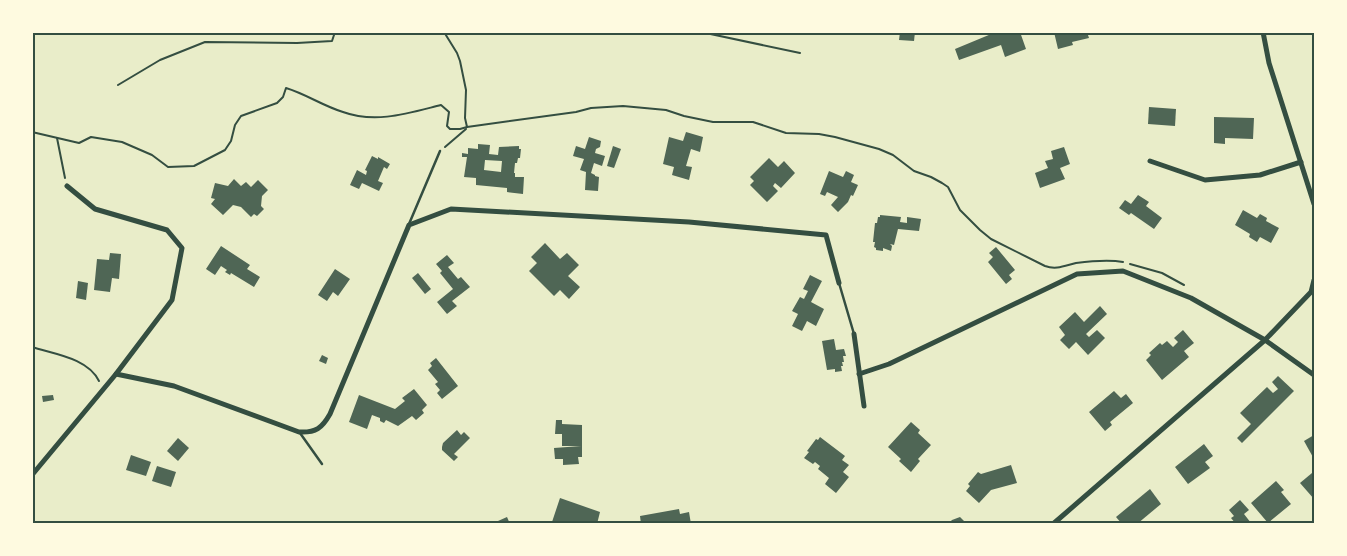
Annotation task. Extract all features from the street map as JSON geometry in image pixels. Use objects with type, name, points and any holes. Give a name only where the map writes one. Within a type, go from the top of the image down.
[{"type":"street","points":[[1263,32],[1269,63],[1314,204]]},
{"type":"street","points":[[1150,161],[1205,180],[1260,176],[1301,162]]},
{"type":"street","points":[[32,475],[116,374],[172,300],[182,248],[167,230],[95,209],[67,186]]},
{"type":"street","points":[[116,374],[174,386],[299,432],[315,431],[326,422],[330,414],[409,225],[451,209],[689,222],[826,235],[840,283]]},
{"type":"street","points":[[860,374],[889,364],[1077,274],[1123,271],[1192,298],[1266,340],[1314,375]]},
{"type":"street","points":[[1053,524],[1266,340],[1311,292],[1314,280]]},
{"type":"street","points":[[854,334],[864,406]]},
{"type":"lane","points":[[409,225],[440,151]]},
{"type":"lane","points":[[840,283],[854,334]]},
{"type":"lane","points":[[299,432],[322,464]]},
{"type":"path","points":[[118,85],[160,60],[205,42],[297,44],[332,41],[335,32]]},
{"type":"path","points":[[444,32],[460,61],[466,90],[465,118],[468,127]]},
{"type":"path","points":[[701,32],[800,53]]},
{"type":"path","points":[[32,132],[79,143],[91,137],[122,142],[152,155],[168,167],[194,166],[225,150],[231,141],[235,125],[241,116],[276,103],[283,96],[286,88],[297,91],[344,113],[362,116],[387,117],[441,105],[449,112],[448,126],[450,129],[576,112],[591,108],[632,106],[652,110],[666,110],[713,122],[753,122],[786,133],[819,134],[886,151],[914,171],[931,177],[948,187],[960,210],[991,239],[1045,266],[1061,268],[1089,261],[1121,261],[1162,273],[1188,288]]},
{"type":"path","points":[[440,151],[468,127]]},
{"type":"path","points":[[57,138],[67,186]]},
{"type":"path","points":[[32,347],[82,363],[95,373],[103,390]]},
{"type":"building","points":[[900,32],[915,32],[914,41],[899,40]]},
{"type":"building","points":[[996,32],[1020,32],[1026,49],[1005,57],[1001,45],[959,60],[955,49]]},
{"type":"building","points":[[1054,32],[1087,32],[1089,38],[1072,42],[1073,45],[1058,49]]},
{"type":"building","points":[[1149,107],[1176,109],[1175,126],[1148,124]]},
{"type":"building","points":[[1214,117],[1254,118],[1253,139],[1225,138],[1225,144],[1214,143]]},
{"type":"building","points":[[686,132],[703,137],[700,152],[691,149],[686,166],[692,167],[689,180],[672,175],[674,167],[663,164],[669,137],[683,141]]},
{"type":"building","points":[[589,137],[601,141],[600,147],[596,149],[595,153],[605,156],[602,166],[594,163],[591,173],[599,177],[598,191],[585,190],[586,172],[580,170],[584,159],[573,156],[576,146],[585,149]]},
{"type":"building","points":[[478,144],[490,145],[489,154],[498,155],[499,147],[519,146],[519,149],[521,149],[520,158],[515,163],[514,173],[515,177],[524,177],[523,194],[507,192],[507,188],[476,185],[476,178],[464,177],[467,157],[462,157],[462,153],[468,154],[468,148],[478,149]],"holes":[[[485,160],[502,161],[501,172],[484,170]]]},
{"type":"building","points":[[613,146],[621,149],[614,168],[607,166]]},
{"type":"building","points":[[1064,147],[1070,164],[1060,168],[1065,179],[1040,188],[1035,173],[1048,168],[1045,161],[1053,159],[1051,151]]},
{"type":"building","points":[[372,156],[378,159],[378,157],[390,164],[387,169],[384,167],[378,181],[383,183],[379,191],[362,183],[359,189],[350,185],[357,170],[366,175],[367,171],[365,170]]},
{"type":"building","points":[[769,158],[778,167],[784,161],[795,173],[781,188],[775,183],[773,186],[778,191],[767,202],[750,185],[754,181],[750,177]]},
{"type":"building","points":[[829,171],[843,177],[846,171],[854,175],[851,182],[858,185],[853,196],[851,195],[848,202],[838,212],[831,205],[838,197],[827,192],[825,196],[820,194]]},
{"type":"building","points":[[234,179],[241,186],[246,182],[251,187],[258,180],[268,190],[262,196],[261,206],[264,209],[257,216],[254,214],[251,217],[241,207],[233,205],[223,215],[211,204],[215,199],[211,198],[215,183],[228,186]]},
{"type":"building","points":[[1138,195],[1149,202],[1146,206],[1162,218],[1154,229],[1131,213],[1129,215],[1119,208],[1125,200],[1131,204]]},
{"type":"building","points":[[1243,210],[1257,218],[1260,214],[1267,218],[1266,221],[1279,228],[1271,243],[1260,237],[1257,242],[1249,237],[1250,234],[1235,225]]},
{"type":"building","points":[[880,215],[901,217],[900,222],[907,223],[907,217],[921,219],[919,231],[898,229],[894,245],[890,244],[892,246],[891,251],[883,248],[883,251],[876,250],[874,247],[875,242],[873,242],[875,223],[877,223]]},
{"type":"building","points":[[545,243],[560,259],[567,253],[579,265],[568,276],[580,287],[569,299],[560,290],[554,296],[529,271],[537,263],[531,257]]},
{"type":"building","points":[[221,246],[250,265],[247,269],[260,277],[254,287],[231,273],[230,275],[225,272],[227,270],[221,266],[215,275],[206,269]]},
{"type":"building","points":[[996,247],[1015,270],[1009,275],[1012,279],[1006,284],[988,262],[993,257],[989,253]]},
{"type":"building","points":[[110,253],[121,254],[119,279],[112,278],[110,292],[94,290],[97,259],[109,260]]},
{"type":"building","points":[[447,255],[454,263],[448,267],[458,279],[461,277],[470,287],[452,301],[457,306],[447,314],[437,302],[453,289],[440,273],[442,271],[436,264]]},
{"type":"building","points":[[335,269],[350,279],[338,296],[333,292],[327,301],[318,295]]},
{"type":"building","points":[[418,273],[431,289],[425,294],[412,278]]},
{"type":"building","points":[[810,275],[822,281],[811,302],[824,309],[816,326],[807,321],[802,331],[792,326],[798,314],[792,311],[800,297],[804,299],[808,291],[803,289]]},
{"type":"building","points":[[78,281],[88,283],[86,300],[76,298]]},
{"type":"building","points":[[1100,306],[1107,314],[1086,334],[1089,337],[1097,330],[1105,338],[1088,355],[1076,342],[1069,349],[1060,340],[1065,335],[1059,327],[1075,312],[1084,322]]},
{"type":"building","points":[[1183,330],[1194,343],[1184,351],[1189,357],[1162,380],[1146,360],[1151,355],[1149,353],[1160,343],[1162,345],[1167,341],[1173,347],[1178,342],[1174,338]]},
{"type":"building","points":[[834,339],[836,350],[844,349],[846,356],[843,356],[842,371],[835,372],[835,369],[827,370],[822,341]]},
{"type":"building","points":[[322,355],[328,358],[326,364],[319,361]]},
{"type":"building","points":[[436,358],[458,386],[442,399],[437,393],[440,390],[435,384],[438,382],[428,370],[432,366],[430,363]]},
{"type":"building","points":[[1278,376],[1294,391],[1242,443],[1237,438],[1251,424],[1240,413],[1267,387],[1273,393],[1278,389],[1272,382]]},
{"type":"building","points":[[414,389],[427,405],[422,410],[424,413],[416,420],[412,416],[398,426],[386,420],[384,423],[380,421],[380,418],[372,415],[367,429],[349,422],[359,395],[395,409],[405,401],[402,398]]},
{"type":"building","points":[[1114,391],[1121,398],[1126,394],[1133,403],[1110,422],[1112,425],[1105,431],[1089,412]]},
{"type":"building","points":[[53,395],[54,400],[43,402],[42,396]]},
{"type":"building","points":[[556,420],[562,420],[562,424],[582,425],[582,457],[578,457],[579,464],[563,465],[563,459],[555,459],[554,448],[581,446],[562,446],[562,434],[555,434]]},
{"type":"building","points":[[911,422],[920,430],[918,433],[931,445],[918,459],[920,461],[911,472],[888,447]]},
{"type":"building","points":[[457,430],[461,435],[464,432],[470,438],[454,454],[458,457],[454,461],[442,450],[442,447],[443,443]]},
{"type":"building","points":[[1314,435],[1314,459],[1304,441]]},
{"type":"building","points":[[820,437],[845,456],[842,460],[849,465],[843,472],[849,477],[836,493],[825,484],[829,478],[818,469],[820,466],[804,458],[816,439],[818,440]]},
{"type":"building","points":[[178,438],[189,448],[178,461],[167,451]]},
{"type":"building","points":[[1204,444],[1213,456],[1205,462],[1210,468],[1188,484],[1175,467]]},
{"type":"building","points":[[131,455],[151,462],[146,476],[126,470]]},
{"type":"building","points":[[1011,465],[1017,483],[991,490],[979,503],[966,491],[970,486],[968,484],[978,472],[981,474]]},
{"type":"building","points":[[157,466],[176,472],[171,487],[152,481]]},
{"type":"building","points":[[1312,473],[1314,476],[1314,499],[1300,483]]},
{"type":"building","points":[[1276,481],[1284,490],[1281,492],[1291,504],[1268,523],[1251,503]]},
{"type":"building","points":[[1150,489],[1161,504],[1137,524],[1122,524],[1116,517]]},
{"type":"building","points":[[560,498],[600,512],[597,524],[552,522]]},
{"type":"building","points":[[1240,500],[1249,510],[1244,514],[1250,524],[1236,524],[1231,518],[1234,516],[1229,510]]},
{"type":"building","points":[[679,509],[680,514],[689,512],[691,524],[641,524],[640,516]]},
{"type":"building","points":[[507,517],[510,524],[499,524],[498,521]]},
{"type":"building","points":[[960,517],[967,524],[948,524],[952,520]]}]
